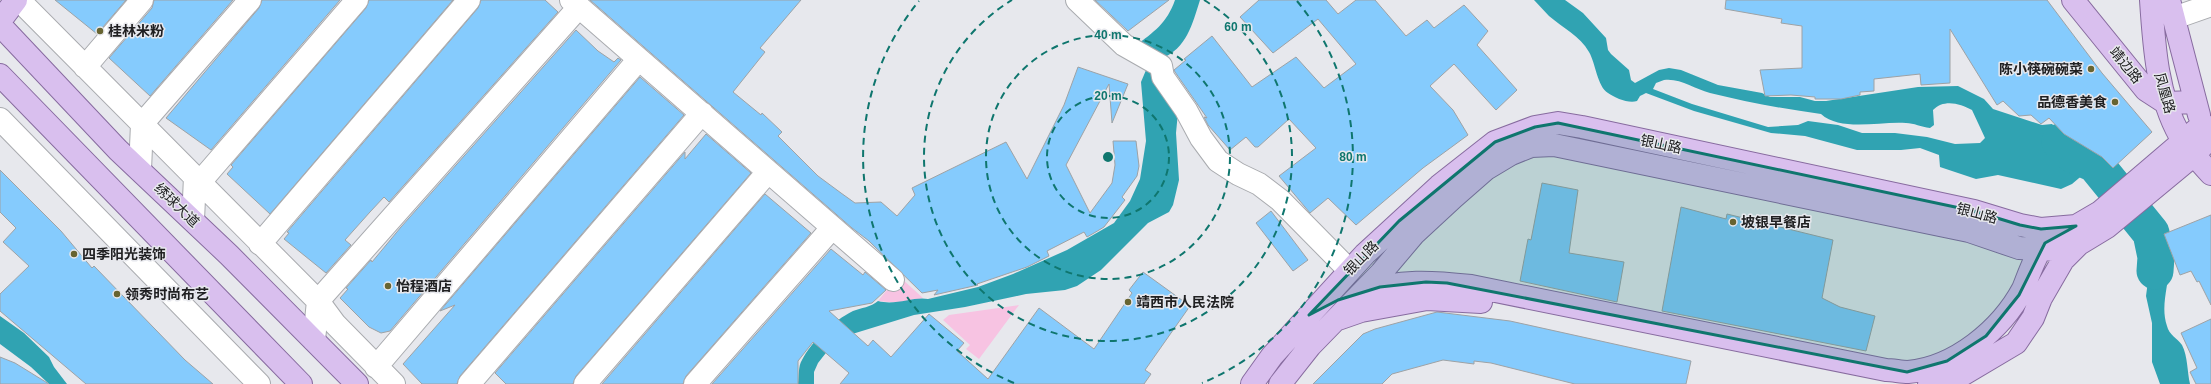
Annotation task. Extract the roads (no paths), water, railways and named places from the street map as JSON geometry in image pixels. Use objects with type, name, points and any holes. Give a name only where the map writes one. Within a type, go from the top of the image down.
[{"type":"main road","points":[[0,21],[18,0]]},
{"type":"main road","name":"靖边路","points":[[2073,0],[2146,90],[2166,104]]},
{"type":"main road","name":"靖边路","points":[[2084,0],[2149,70],[2159,73],[2188,72]]},
{"type":"main road","name":"凤凰路","points":[[2150,0],[2155,54],[2166,104],[2189,148],[2211,174]]},
{"type":"main road","name":"凤凰路","points":[[2171,9],[2188,72],[2194,102],[2208,132]]},
{"type":"main road","name":"绣球大道","points":[[0,25],[118,150],[193,220],[314,340],[356,384]]},
{"type":"main road","points":[[0,76],[301,384]]},
{"type":"main road","points":[[2166,104],[2194,102]]},
{"type":"main road","name":"银山路","points":[[1252,384],[1272,356],[1309,314],[1349,270],[1399,221],[1495,142],[1535,127],[1558,123],[1582,127],[1966,209],[2020,225],[2078,235]]},
{"type":"main road","name":"银山路","points":[[1280,384],[1310,346],[1336,320],[1414,234],[1486,169],[1511,154],[1531,146],[1554,145],[1962,229],[1981,233],[2019,248],[2059,250],[2078,235],[2104,219],[2208,132]]},
{"type":"main road","name":"银山路","points":[[1929,384],[1942,383],[1962,375],[2016,342],[2033,318],[2041,298],[2078,235]]},
{"type":"main road","name":"银山路","points":[[1309,314],[1338,300],[1380,287],[1426,282],[1471,286],[1886,370],[1907,372],[1948,361],[1986,336],[2009,310],[2019,295],[2041,250]]},
{"type":"main road","name":"银山路","points":[[1336,320],[1361,311],[1427,299],[1482,302],[1903,384]]},
{"type":"street","points":[[18,0],[318,301],[335,324],[394,384]]},
{"type":"street","points":[[85,67],[142,0]]},
{"type":"street","points":[[140,170],[142,124],[250,0]]},
{"type":"street","points":[[193,220],[198,179],[357,0]]},
{"type":"street","points":[[260,244],[469,0]]},
{"type":"street","points":[[1077,0],[1124,45],[1155,62],[1162,77],[1186,110],[1201,138],[1218,160],[1238,174],[1258,184],[1280,200],[1349,270]]},
{"type":"street","points":[[314,340],[318,301],[575,4],[702,113],[767,173],[893,280]]},
{"type":"street","points":[[2171,9],[2211,5]]},
{"type":"street","points":[[376,366],[639,60]]},
{"type":"street","points":[[469,384],[702,113]]},
{"type":"street","points":[[0,119],[259,384]]},
{"type":"street","points":[[585,384],[767,173]]},
{"type":"street","points":[[695,384],[832,228]]},
{"type":"water","points":[[1175,0],[1200,0],[1191,27],[1183,42],[1177,49],[1161,59],[1135,46],[1164,21]]},
{"type":"water","points":[[1534,0],[1565,0],[1583,13],[1606,38],[1608,50],[1629,70],[1631,80],[1635,83],[1659,70],[1669,68],[1681,70],[1718,85],[1762,93],[1770,97],[1800,97],[1815,101],[1826,101],[1918,87],[1958,86],[1984,99],[1993,109],[2042,125],[2052,124],[2066,137],[2113,171],[2085,173],[2072,184],[2061,189],[1998,175],[1976,179],[1940,167],[1939,155],[1920,148],[1901,150],[1857,150],[1805,136],[1771,133],[1694,111],[1646,93],[1634,102],[1618,99],[1604,90],[1589,52],[1581,41],[1549,16]],"holes":[[[1664,80],[1682,82],[1710,93],[1765,105],[1821,114],[1839,123],[1850,124],[1906,123],[1930,128],[1934,125],[1933,110],[1942,104],[1952,103],[1972,110],[1985,138],[1980,143],[1955,144],[1927,137],[1895,133],[1862,133],[1838,125],[1808,121],[1798,125],[1768,127],[1692,104],[1653,89],[1656,83]]]},
{"type":"water","points":[[1149,63],[1178,112],[1176,133],[1179,180],[1173,205],[1169,212],[1148,223],[1101,270],[1077,286],[1065,290],[1026,294],[965,307],[914,315],[849,335],[829,349],[818,363],[814,372],[814,384],[798,384],[799,368],[806,353],[824,332],[845,315],[878,301],[898,302],[923,298],[928,299],[978,287],[1013,274],[1067,250],[1114,223],[1130,201],[1140,179],[1146,141],[1141,82]]},
{"type":"water","points":[[2151,218],[2156,218],[2163,222],[2160,227],[2160,232],[2169,265],[2164,311],[2165,318],[2169,332],[2182,345],[2184,350],[2190,384],[2160,384],[2152,362],[2152,323],[2146,296],[2151,259],[2144,235],[2135,231]]},
{"type":"water","points":[[0,316],[24,333],[49,357],[54,367],[67,384],[49,384],[31,367],[0,344]]},
{"type":"waterway","points":[[2060,142],[2072,154],[2095,164],[2151,233],[2156,257],[2155,271]]},
{"type":"place","name":"桂林米粉","points":[[100,31]]},
{"type":"place","name":"陈小筷碗碗菜","points":[[2091,69]]},
{"type":"place","name":"品德香美食","points":[[2115,102]]},
{"type":"place","name":"坡银早餐店","points":[[1733,222]]},
{"type":"place","name":"四季阳光装饰","points":[[74,254]]},
{"type":"place","name":"怡程酒店","points":[[388,286]]},
{"type":"place","name":"领秀时尚布艺","points":[[117,294]]},
{"type":"place","name":"靖西市人民法院","points":[[1128,302]]}]
